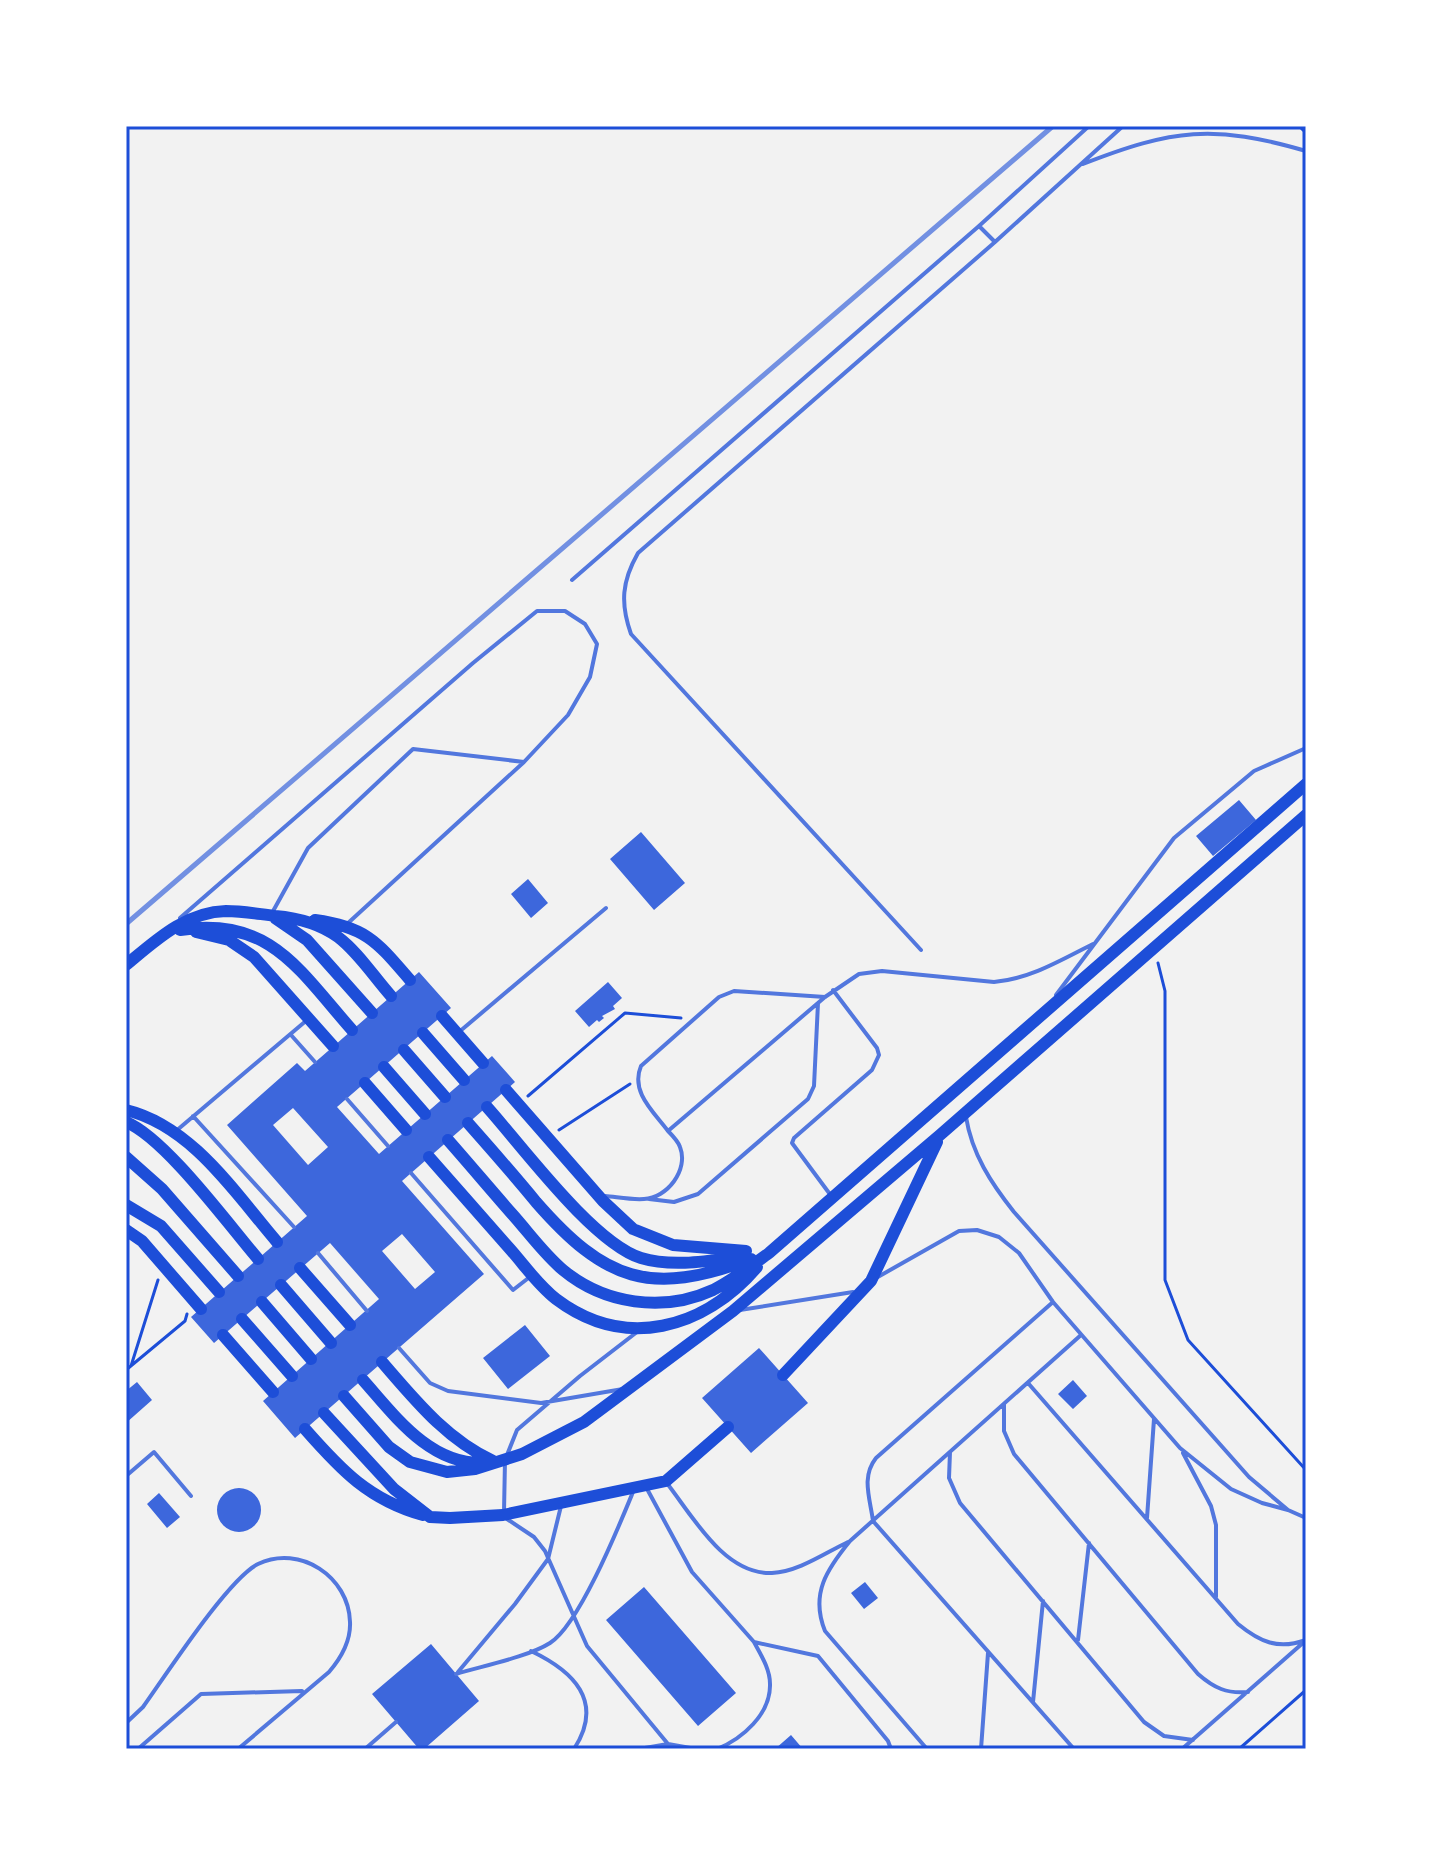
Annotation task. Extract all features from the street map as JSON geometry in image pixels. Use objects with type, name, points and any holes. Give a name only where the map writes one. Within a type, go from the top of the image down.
[{"type":"highway","points":[[448,1140],[561,1268],[580,1283],[620,1300],[647,1303],[693,1297],[734,1278],[769,1253],[1306,784]]},
{"type":"highway","points":[[344,1396],[389,1447],[410,1462],[426,1468],[447,1472],[475,1469],[558,1438],[633,1387],[733,1311],[940,1135],[1306,815]]},
{"type":"highway","points":[[126,965],[165,932],[190,920],[222,911],[345,926],[372,939],[410,980]]},
{"type":"highway","points":[[271,915],[307,940],[372,1013]]},
{"type":"highway","points":[[298,918],[327,930],[342,941],[391,996]]},
{"type":"highway","points":[[165,932],[214,926],[259,937],[292,962],[352,1030]]},
{"type":"highway","points":[[165,932],[213,935],[240,946],[266,969],[333,1046]]},
{"type":"highway","points":[[442,1016],[483,1063]]},
{"type":"highway","points":[[423,1033],[464,1080]]},
{"type":"highway","points":[[404,1050],[445,1097]]},
{"type":"highway","points":[[384,1067],[425,1114]]},
{"type":"highway","points":[[365,1083],[406,1130]]},
{"type":"highway","points":[[506,1090],[598,1195],[633,1229],[655,1240],[683,1246],[769,1253]]},
{"type":"highway","points":[[487,1107],[596,1230],[640,1258],[700,1262],[769,1253]]},
{"type":"highway","points":[[126,1110],[140,1113],[176,1131],[220,1175],[277,1242]]},
{"type":"highway","points":[[126,1122],[137,1126],[160,1146],[258,1259]]},
{"type":"highway","points":[[468,1123],[565,1235],[598,1261],[615,1269],[653,1279],[674,1278],[705,1274],[769,1253]]},
{"type":"highway","points":[[783,1375],[866,1286],[940,1135]]},
{"type":"highway","points":[[126,1157],[162,1189],[238,1276]]},
{"type":"highway","points":[[429,1157],[555,1298],[600,1322],[641,1329],[676,1323],[708,1309],[739,1288],[769,1253]]},
{"type":"highway","points":[[126,1205],[161,1226],[219,1292]]},
{"type":"highway","points":[[126,1230],[142,1241],[197,1304]]},
{"type":"highway","points":[[300,1268],[350,1325]]},
{"type":"highway","points":[[281,1285],[331,1343]]},
{"type":"highway","points":[[262,1302],[311,1359]]},
{"type":"highway","points":[[242,1319],[292,1376]]},
{"type":"highway","points":[[223,1335],[273,1392]]},
{"type":"highway","points":[[382,1362],[429,1416],[466,1447],[500,1461]]},
{"type":"highway","points":[[363,1380],[407,1429],[428,1446],[459,1460],[475,1463],[500,1461]]},
{"type":"highway","points":[[324,1413],[375,1470],[430,1517]]},
{"type":"highway","points":[[305,1429],[336,1465],[372,1494],[405,1510],[430,1517],[475,1519],[666,1481],[728,1427]]},
{"type":"lane","points":[[572,580],[979,226],[1089,126]]},
{"type":"lane","points":[[921,950],[631,634],[622,595],[625,577],[638,553],[995,242],[1123,126]]},
{"type":"lane","points":[[1078,166],[1149,140],[1193,133],[1248,135],[1306,151]]},
{"type":"lane","points":[[979,226],[995,242]]},
{"type":"lane","points":[[165,932],[294,817],[537,611],[565,611],[585,624],[597,644],[590,677],[568,715],[524,762],[345,926]]},
{"type":"lane","points":[[1039,1018],[1174,838],[1254,771],[1306,748]]},
{"type":"lane","points":[[271,915],[308,848],[413,749],[524,762]]},
{"type":"lane","points":[[457,1033],[606,908]]},
{"type":"lane","points":[[668,1131],[833,990],[859,974],[882,971],[994,982],[1011,980],[1041,970],[1093,944]]},
{"type":"lane","points":[[833,990],[877,1048],[879,1055],[872,1070],[792,1143],[833,1198]]},
{"type":"lane","points":[[647,1199],[669,1187],[680,1171],[682,1154],[679,1144],[643,1098],[637,1080],[641,1066],[719,997],[734,991],[825,997]]},
{"type":"lane","points":[[598,1195],[674,1202],[698,1194],[808,1099],[814,1086],[818,1003]]},
{"type":"lane","points":[[176,1131],[309,1019]]},
{"type":"lane","points":[[291,1035],[315,1062]]},
{"type":"lane","points":[[347,1099],[388,1146]]},
{"type":"lane","points":[[965,1112],[974,1149],[984,1172],[999,1193],[1249,1477],[1288,1510]]},
{"type":"lane","points":[[193,1116],[294,1227]]},
{"type":"lane","points":[[411,1173],[513,1290],[532,1275]]},
{"type":"lane","points":[[733,1311],[866,1286],[949,1235],[977,1230],[999,1237],[1026,1262],[1053,1302],[1180,1448],[1231,1489],[1306,1518]]},
{"type":"lane","points":[[318,1253],[367,1311]]},
{"type":"lane","points":[[1053,1302],[876,1458],[868,1468],[867,1482],[873,1521],[1074,1749]]},
{"type":"lane","points":[[641,1329],[517,1430],[500,1461],[503,1515],[534,1537],[548,1559],[587,1646],[668,1744]]},
{"type":"lane","points":[[927,1749],[831,1638],[822,1622],[819,1604],[822,1582],[850,1541],[1081,1335]]},
{"type":"lane","points":[[399,1348],[422,1376],[438,1388],[506,1400],[550,1402],[633,1387]]},
{"type":"lane","points":[[1028,1383],[1238,1624],[1258,1639],[1284,1646],[1306,1640]]},
{"type":"lane","points":[[1004,1404],[1004,1431],[1014,1454],[1198,1674],[1217,1689],[1228,1693],[1248,1692]]},
{"type":"lane","points":[[1147,1520],[1154,1417]]},
{"type":"lane","points":[[1180,1448],[1211,1506],[1216,1525],[1216,1598]]},
{"type":"lane","points":[[126,1476],[154,1452],[191,1496]]},
{"type":"lane","points":[[950,1452],[949,1478],[960,1503],[1144,1722],[1164,1736],[1193,1740]]},
{"type":"lane","points":[[666,1481],[712,1540],[728,1557],[747,1568],[772,1573],[786,1570],[850,1541]]},
{"type":"lane","points":[[562,1503],[548,1559],[456,1674],[549,1644],[566,1630],[640,1488]]},
{"type":"lane","points":[[640,1488],[692,1572],[754,1642],[765,1662],[770,1685],[764,1708],[750,1728],[731,1743],[717,1749]]},
{"type":"lane","points":[[1078,1642],[1089,1543]]},
{"type":"lane","points":[[126,1723],[143,1707],[237,1580],[261,1562],[276,1558],[307,1561],[341,1589],[348,1605],[350,1623],[341,1657],[329,1672],[238,1749]]},
{"type":"lane","points":[[1033,1702],[1043,1601]]},
{"type":"lane","points":[[1182,1749],[1306,1640]]},
{"type":"lane","points":[[754,1642],[818,1656],[888,1741],[891,1749]]},
{"type":"lane","points":[[531,1651],[555,1662],[581,1690],[586,1706],[586,1722],[582,1737],[574,1749]]},
{"type":"lane","points":[[981,1749],[988,1653]]},
{"type":"lane","points":[[138,1749],[201,1694],[305,1691]]},
{"type":"lane","points":[[365,1749],[396,1722]]},
{"type":"lane","points":[[639,1749],[668,1744],[696,1749]]},
{"type":"path","points":[[1155,947],[1165,991],[1165,1280],[1188,1340],[1306,1470]]},
{"type":"path","points":[[519,1104],[625,1013],[693,1019]]},
{"type":"path","points":[[547,1137],[637,1080]]},
{"type":"path","points":[[131,1366],[163,1265]]},
{"type":"path","points":[[126,1370],[185,1321],[197,1304]]},
{"type":"path","points":[[1239,1749],[1306,1690]]},
{"type":"building","points":[[1239,800],[1256,820],[1213,856],[1196,836]]},
{"type":"building","points":[[641,832],[685,883],[654,910],[610,859]]},
{"type":"building","points":[[528,879],[548,903],[531,918],[511,894]]},
{"type":"building","points":[[419,972],[451,1008],[337,1107],[379,1154],[492,1056],[515,1082],[402,1181],[484,1274],[295,1438],[263,1401],[379,1299],[330,1243],[214,1343],[191,1317],[307,1216],[227,1125],[297,1063],[305,1071]],"holes":[[[293,1108],[328,1147],[308,1165],[273,1125]],[[402,1234],[435,1272],[415,1289],[382,1251]]]},
{"type":"building","points":[[608,982],[622,998],[613,1006],[615,1009],[589,1027],[575,1011]]},
{"type":"building","points":[[525,1325],[550,1356],[508,1389],[483,1358]]},
{"type":"building","points":[[759,1348],[808,1403],[751,1453],[702,1398]]},
{"type":"building","points":[[1073,1380],[1087,1396],[1073,1409],[1058,1394]]},
{"type":"building","points":[[137,1382],[152,1400],[126,1423],[126,1391]]},
{"type":"building","points":[[239,1488],[255,1494],[261,1510],[255,1526],[239,1532],[223,1526],[217,1510],[223,1494]]},
{"type":"building","points":[[159,1493],[180,1517],[167,1528],[147,1504]]},
{"type":"building","points":[[865,1582],[878,1598],[864,1609],[851,1593]]},
{"type":"building","points":[[644,1587],[736,1693],[698,1726],[606,1620]]},
{"type":"building","points":[[431,1644],[479,1701],[424,1749],[419,1749],[372,1694]]},
{"type":"building","points":[[791,1735],[803,1749],[775,1749]]},
{"type":"railway","points":[[126,924],[1053,126]]}]
